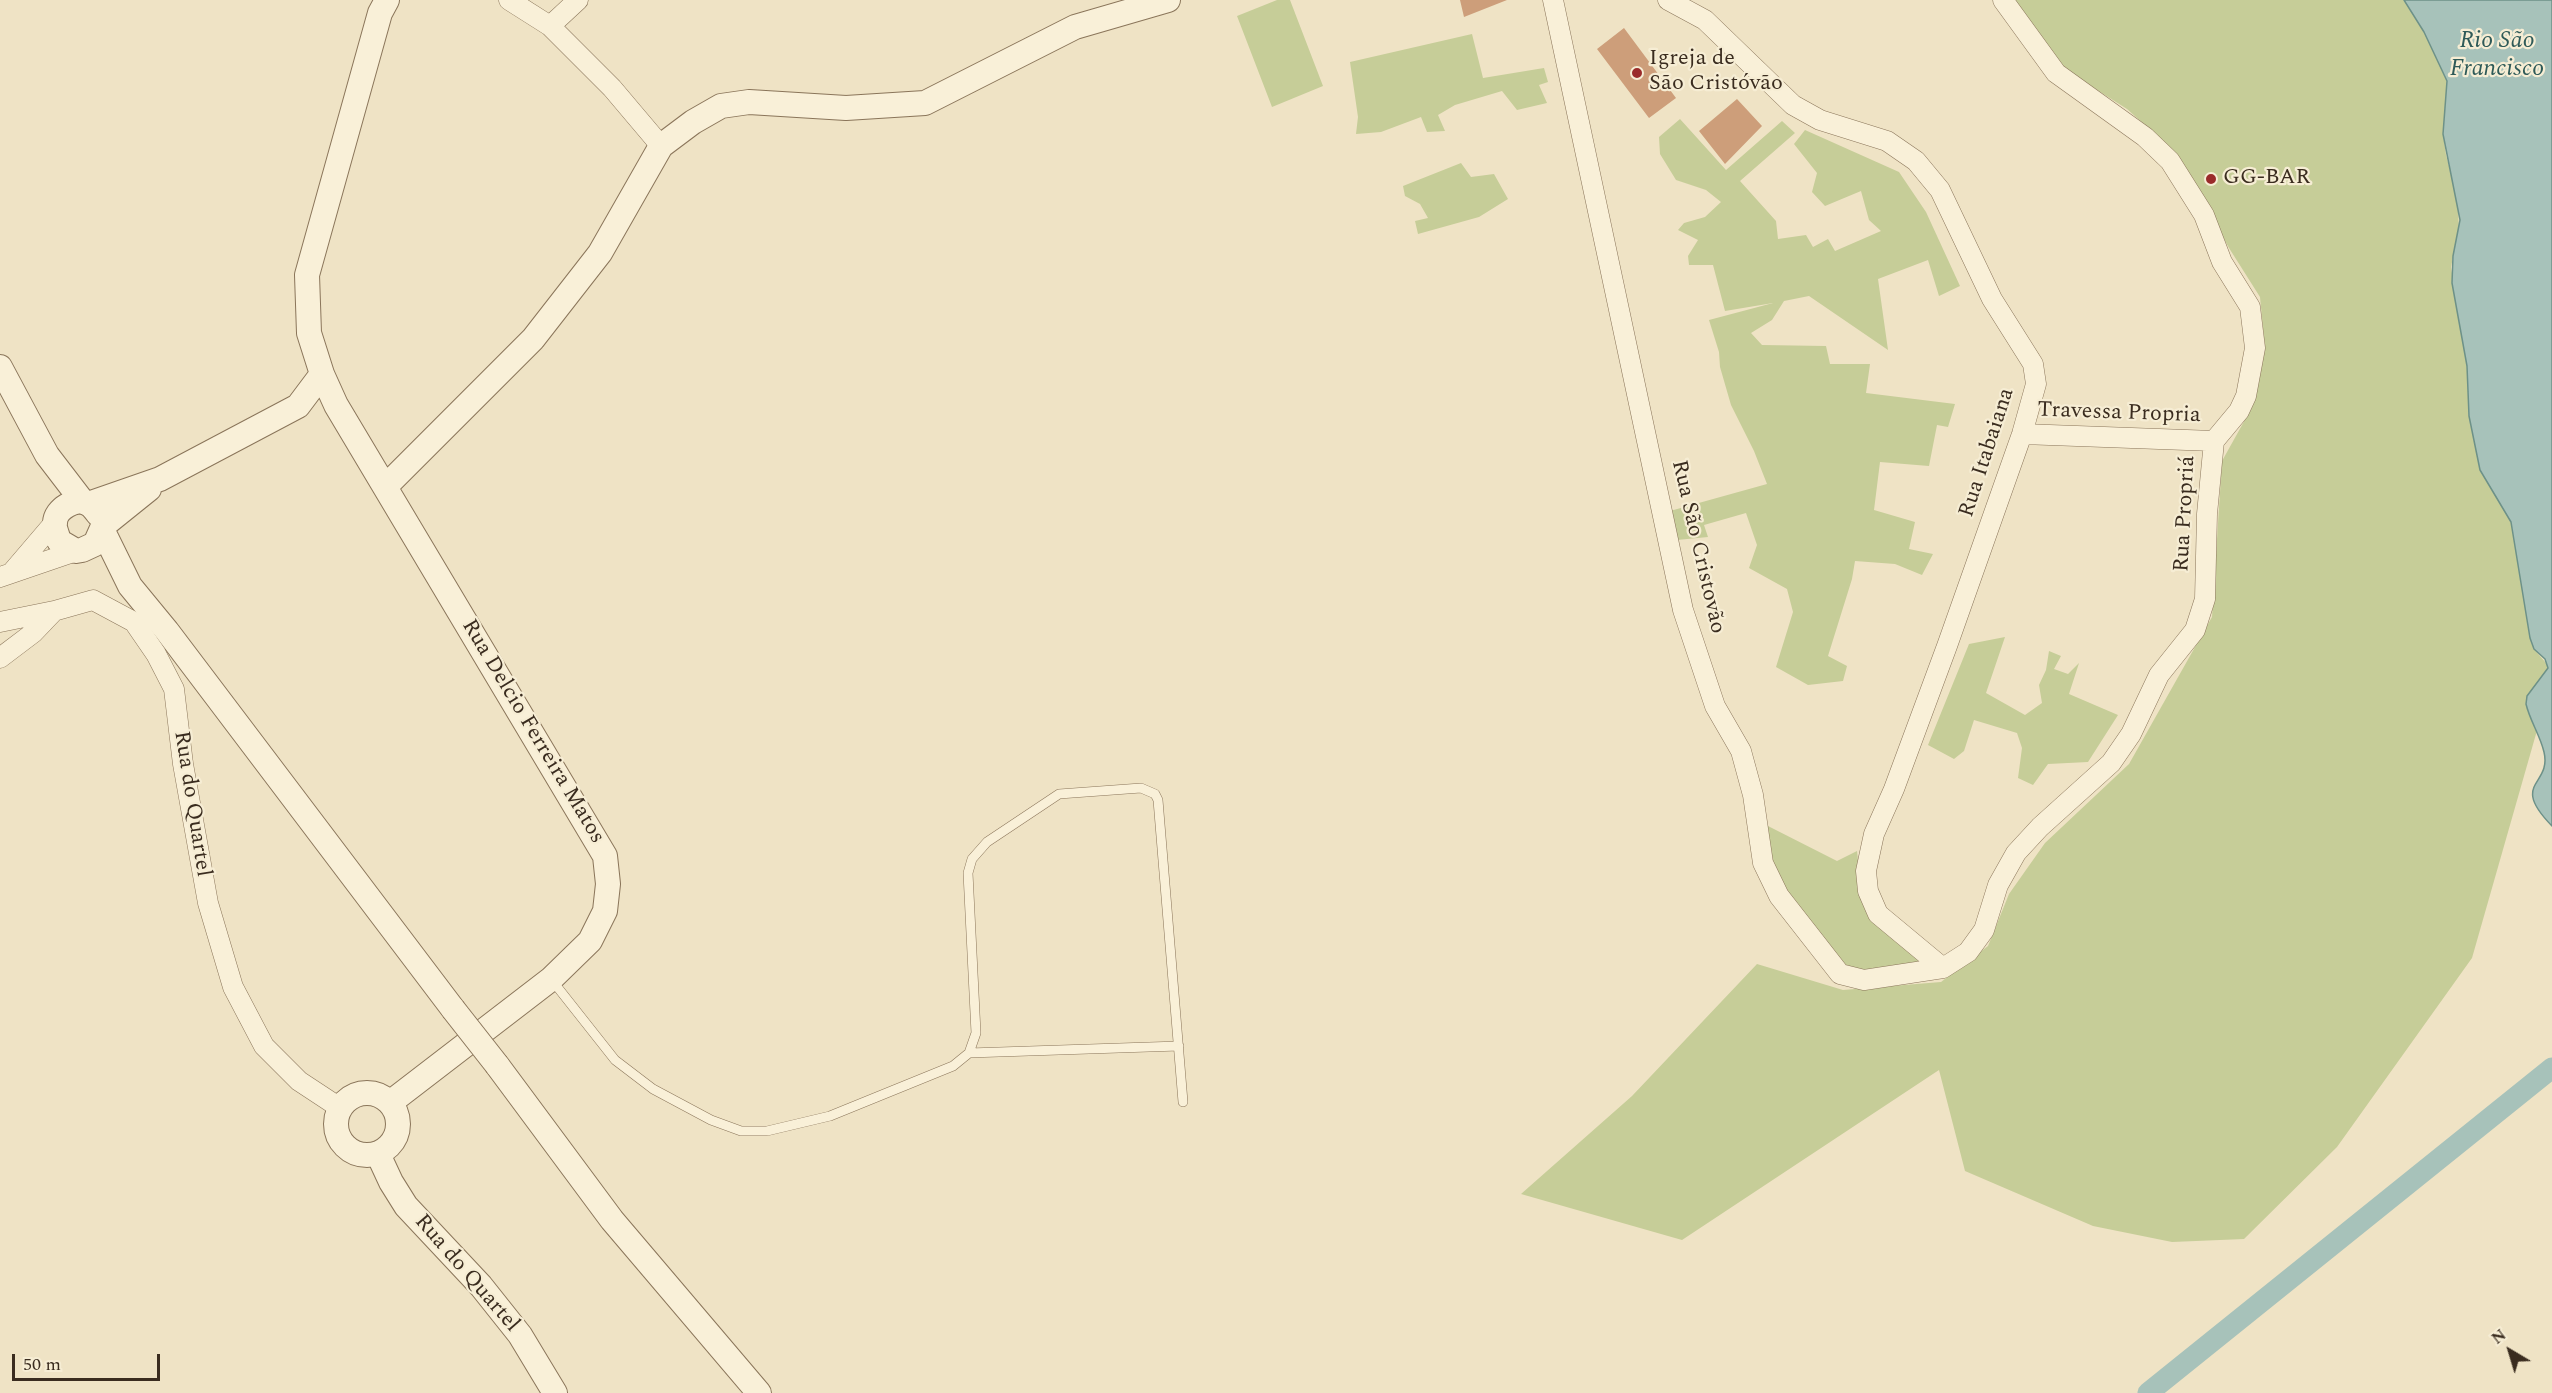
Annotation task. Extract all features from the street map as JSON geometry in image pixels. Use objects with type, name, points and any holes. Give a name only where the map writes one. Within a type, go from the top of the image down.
[{"type":"street","name":"Rua Delcio Ferreira Matos","points":[[387,0],[380,13],[307,275],[309,333],[322,374],[336,405],[605,856],[608,884],[605,911],[590,941],[551,979],[391,1102]]},
{"type":"street","points":[[509,0],[550,26],[612,88],[662,146]]},
{"type":"street","points":[[550,26],[578,0]]},
{"type":"street","points":[[386,486],[533,339],[600,253],[662,146],[693,122],[721,106],[749,102],[846,108],[924,104],[1075,27],[1168,0]]},
{"type":"street","name":"Rua São Cristovão","points":[[1553,0],[1683,610],[1715,706],[1741,751],[1753,795],[1763,863],[1779,896],[1840,974],[1864,980],[1943,968]]},
{"type":"street","name":"Rua Itabaiana","points":[[1668,0],[1704,20],[1793,105],[1820,120],[1887,141],[1916,161],[1940,190],[1992,299],[2033,364],[2036,384],[2022,434],[1947,646],[1874,834],[1866,871],[1868,891],[1878,914],[1943,968]]},
{"type":"street","name":"Rua Propriá","points":[[1943,968],[1968,952],[1984,930],[1998,885],[2016,853],[2040,827],[2111,763],[2131,734],[2159,675],[2194,630],[2205,599],[2207,514],[2214,441],[2239,411],[2246,396],[2255,348],[2250,307],[2222,262],[2204,215],[2170,161],[2145,137],[2056,73],[2003,0]]},
{"type":"street","points":[[0,367],[47,455],[86,503],[102,517],[103,529],[130,586],[167,631],[497,1065],[612,1220],[759,1393]]},
{"type":"street","points":[[6,574],[68,504],[86,503],[160,479],[298,406],[322,374]]},
{"type":"street","points":[[298,406],[336,405]]},
{"type":"street","name":"Travessa Propria","points":[[2022,434],[2214,441]]},
{"type":"street","points":[[47,455],[59,541],[79,550],[130,586]]},
{"type":"street","points":[[6,574],[95,544],[103,529],[160,479]]},
{"type":"street","name":"Rua do Quartel","points":[[0,622],[93,600],[134,622],[156,654],[174,689],[183,764],[208,903],[233,987],[264,1046],[298,1081],[340,1108]]},
{"type":"street","points":[[0,658],[33,633],[54,611]]},
{"type":"street","points":[[374,1092],[391,1102],[400,1124],[397,1135],[378,1154],[362,1155],[352,1152],[339,1137],[336,1128],[340,1108],[354,1095],[374,1092]]},
{"type":"street","name":"Rua do Quartel","points":[[378,1154],[391,1182],[406,1206],[481,1286],[520,1335],[555,1393]]},
{"type":"lane","points":[[551,979],[615,1060],[653,1089],[711,1120],[741,1131],[767,1131],[830,1116],[953,1066],[969,1053],[976,1033],[968,873],[972,859],[987,842],[1059,794],[1141,788],[1155,794],[1158,800],[1183,1102]]},
{"type":"lane","points":[[969,1053],[1179,1046]]},
{"type":"green space","points":[[1277,0],[1290,0],[1323,86],[1272,107],[1237,16]]},
{"type":"green space","points":[[2014,0],[2404,0],[2424,32],[2447,81],[2443,134],[2457,196],[2459,228],[2451,267],[2467,366],[2469,416],[2480,470],[2511,522],[2534,649],[2552,670],[2552,678],[2472,958],[2337,1147],[2244,1239],[2172,1242],[2093,1226],[1965,1171],[1939,1070],[1682,1240],[1521,1194],[1632,1096],[1757,964],[1843,990],[1941,982],[1988,946],[2009,894],[2045,843],[2129,764],[2212,617],[2222,461],[2251,409],[2265,349],[2260,297],[2229,248],[2175,152],[2127,109],[2061,67]]},
{"type":"green space","points":[[1472,34],[1483,78],[1544,68],[1548,82],[1539,85],[1547,103],[1517,110],[1502,91],[1455,105],[1438,115],[1445,131],[1427,132],[1421,117],[1381,132],[1356,134],[1358,117],[1350,62]]},
{"type":"green space","points":[[1680,119],[1726,170],[1782,121],[1795,133],[1740,181],[1776,221],[1778,239],[1806,235],[1813,247],[1828,239],[1835,251],[1881,231],[1869,220],[1861,191],[1825,206],[1812,192],[1817,173],[1794,144],[1805,130],[1899,172],[1926,212],[1960,286],[1939,296],[1928,260],[1878,279],[1888,350],[1809,296],[1784,301],[1772,320],[1751,333],[1762,345],[1826,346],[1830,364],[1870,364],[1866,393],[1955,404],[1948,427],[1937,425],[1929,466],[1880,462],[1874,510],[1915,522],[1909,549],[1933,554],[1922,575],[1895,564],[1855,561],[1852,579],[1828,656],[1847,666],[1843,681],[1808,685],[1776,667],[1793,612],[1787,589],[1749,568],[1757,545],[1746,513],[1704,525],[1708,537],[1677,540],[1670,511],[1767,484],[1754,451],[1731,405],[1709,320],[1773,303],[1725,311],[1713,265],[1689,265],[1688,256],[1698,240],[1678,230],[1684,223],[1705,217],[1721,202],[1706,190],[1676,180],[1660,154],[1659,137]]},
{"type":"green space","points":[[1461,163],[1471,177],[1494,174],[1508,199],[1479,217],[1418,234],[1415,221],[1428,218],[1420,204],[1405,196],[1403,186]]},
{"type":"green space","points":[[2005,637],[1986,693],[2025,715],[2042,703],[2039,685],[2046,670],[2049,651],[2061,656],[2054,669],[2068,674],[2079,663],[2069,694],[2118,715],[2088,762],[2048,764],[2033,785],[2018,778],[2022,748],[2017,733],[1974,720],[1964,751],[1954,759],[1928,745],[1969,644]]},
{"type":"green space","points":[[1766,825],[1837,861],[1857,851],[1861,887],[1928,964],[1865,974],[1841,966],[1785,892],[1770,859]]},
{"type":"water","name":"Rio São Francisco","points":[[2404,0],[2552,0],[2552,826],[2534,801],[2535,785],[2543,772],[2545,763],[2544,752],[2526,704],[2527,696],[2548,668],[2545,659],[2534,649],[2530,638],[2511,522],[2480,470],[2469,416],[2467,366],[2452,283],[2453,256],[2460,220],[2443,134],[2447,81],[2424,32]]},
{"type":"building","points":[[1460,0],[1507,0],[1464,17]]},
{"type":"building","name":"Igreja de São Cristóvão","points":[[1624,28],[1676,98],[1649,118],[1597,49]]},
{"type":"building","points":[[1737,99],[1762,126],[1725,164],[1699,131]]},
{"type":"waterway","points":[[2148,1393],[2552,1068]]},
{"type":"place","name":"Igreja de São Cristóvão","points":[[1637,73]]},
{"type":"place","name":"GG-BAR","points":[[2211,179]]}]
